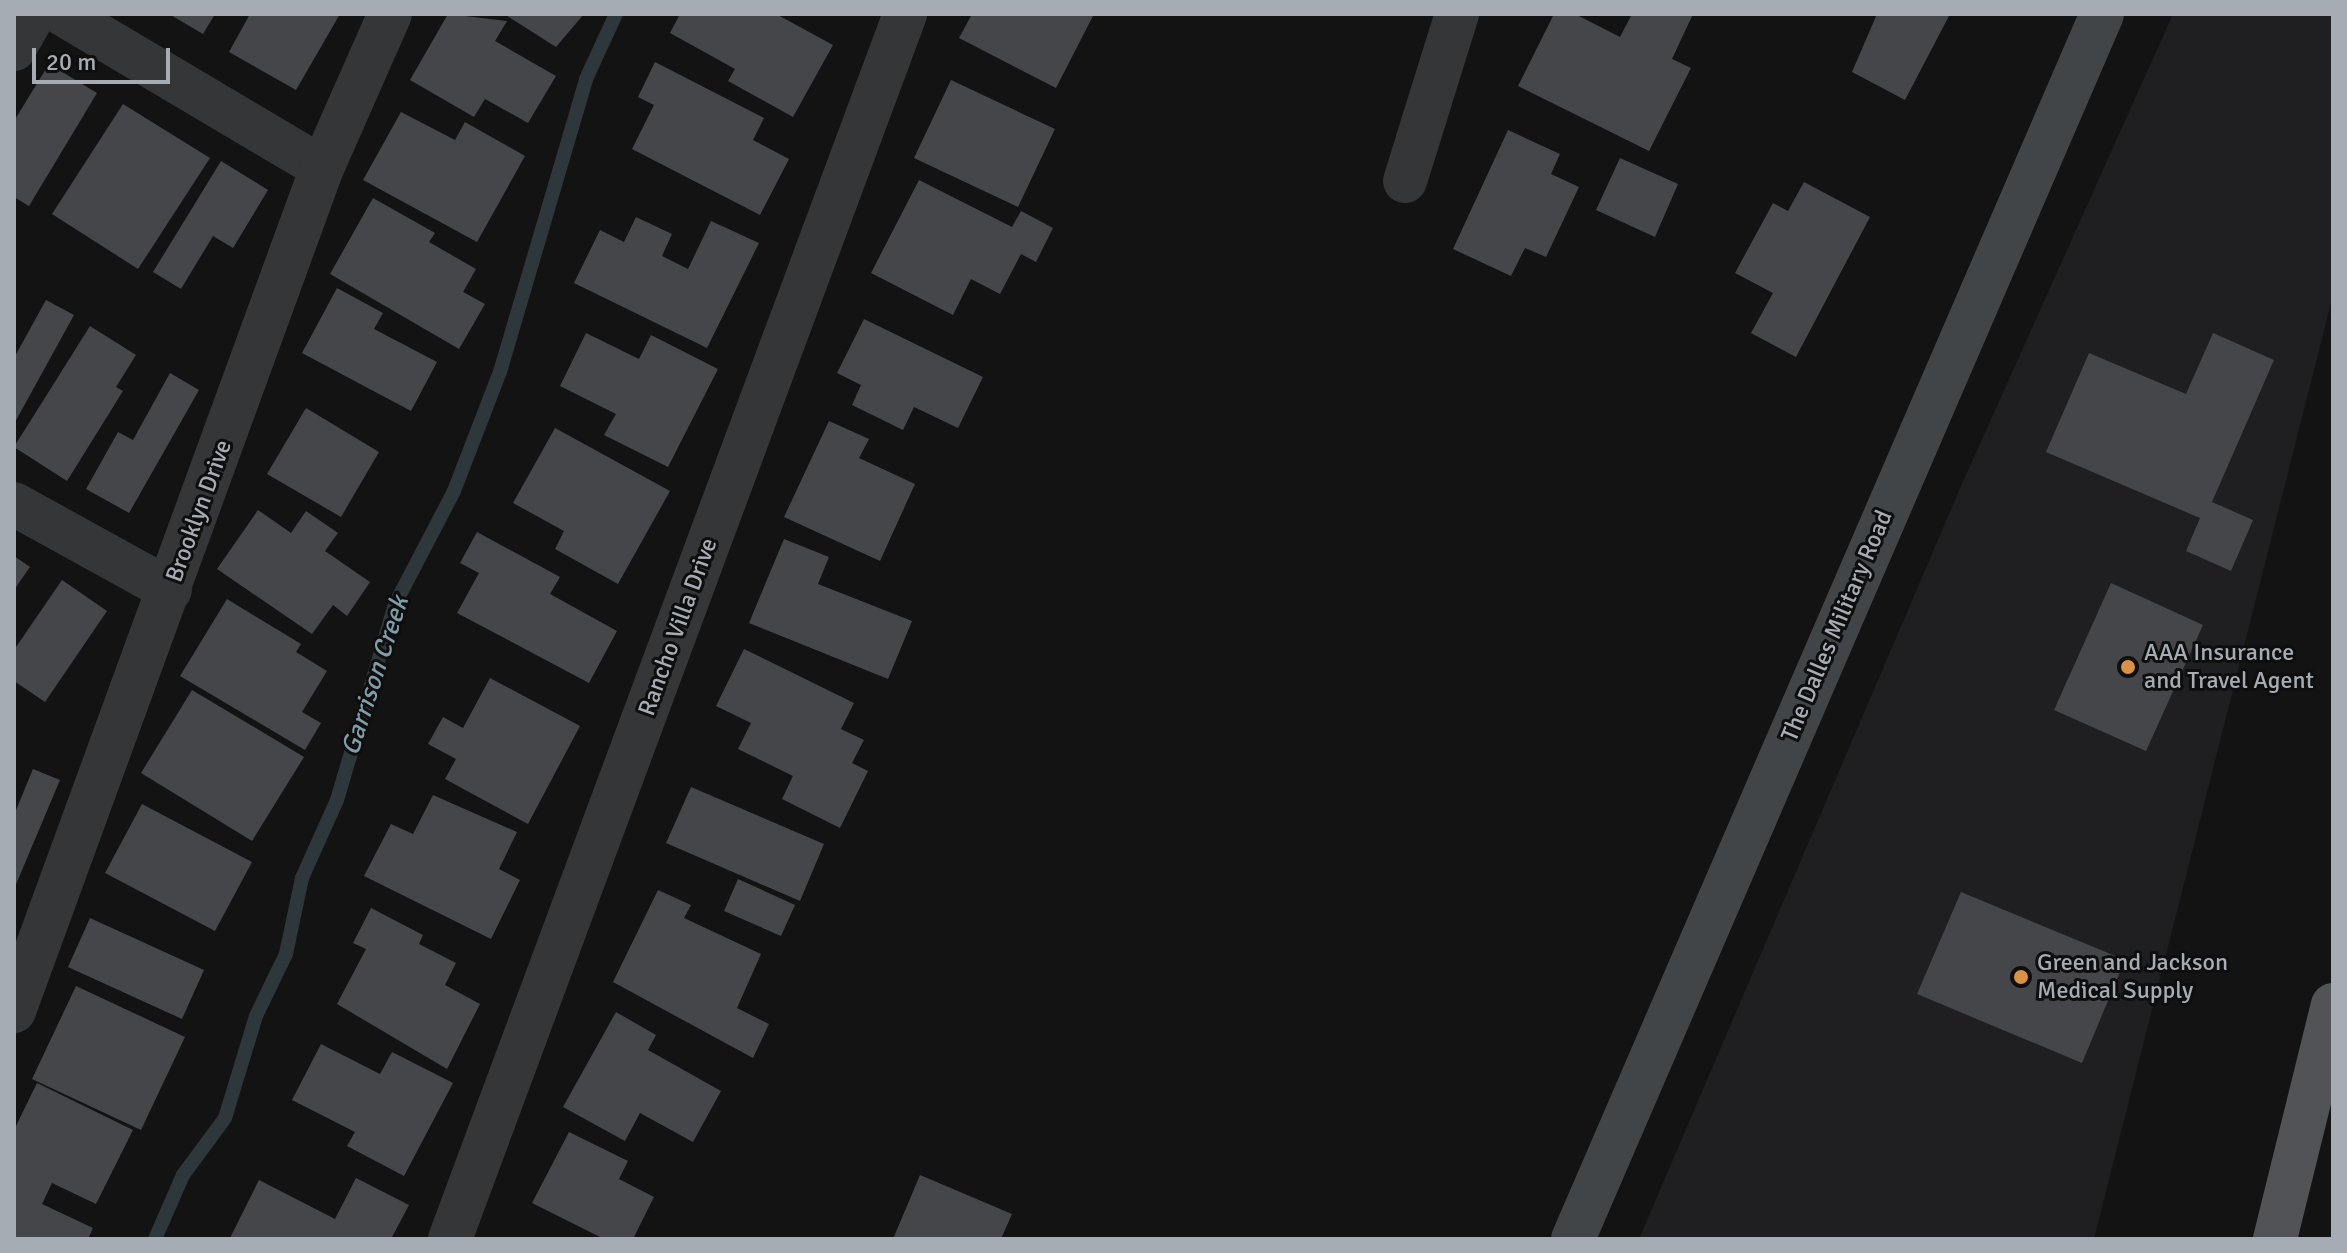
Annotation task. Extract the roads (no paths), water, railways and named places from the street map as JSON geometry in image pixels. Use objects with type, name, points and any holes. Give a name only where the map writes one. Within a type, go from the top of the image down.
[{"type":"main road","name":"The Dalles Military Road","points":[[1573,1239],[2102,14]]},
{"type":"main road","points":[[2275,1239],[2333,1005]]},
{"type":"street","points":[[14,49],[34,14]]},
{"type":"street","points":[[63,14],[322,168]]},
{"type":"street","name":"Brooklyn Drive","points":[[14,1011],[26,935],[170,590],[322,168],[390,14]]},
{"type":"street","name":"Rancho Villa Drive","points":[[450,1239],[905,14]]},
{"type":"street","points":[[1405,181],[1457,14]]},
{"type":"street","points":[[14,504],[170,590]]},
{"type":"waterway","name":"Garrison Creek","points":[[155,1239],[183,1175],[225,1118],[256,1016],[286,954],[302,878],[337,800],[395,604],[454,491],[500,372],[586,79],[616,14]]},
{"type":"place","name":"AAA Insurance and Travel Agent","points":[[2128,667]]},
{"type":"place","name":"Green and Jackson Medical Supply","points":[[2021,977]]}]
